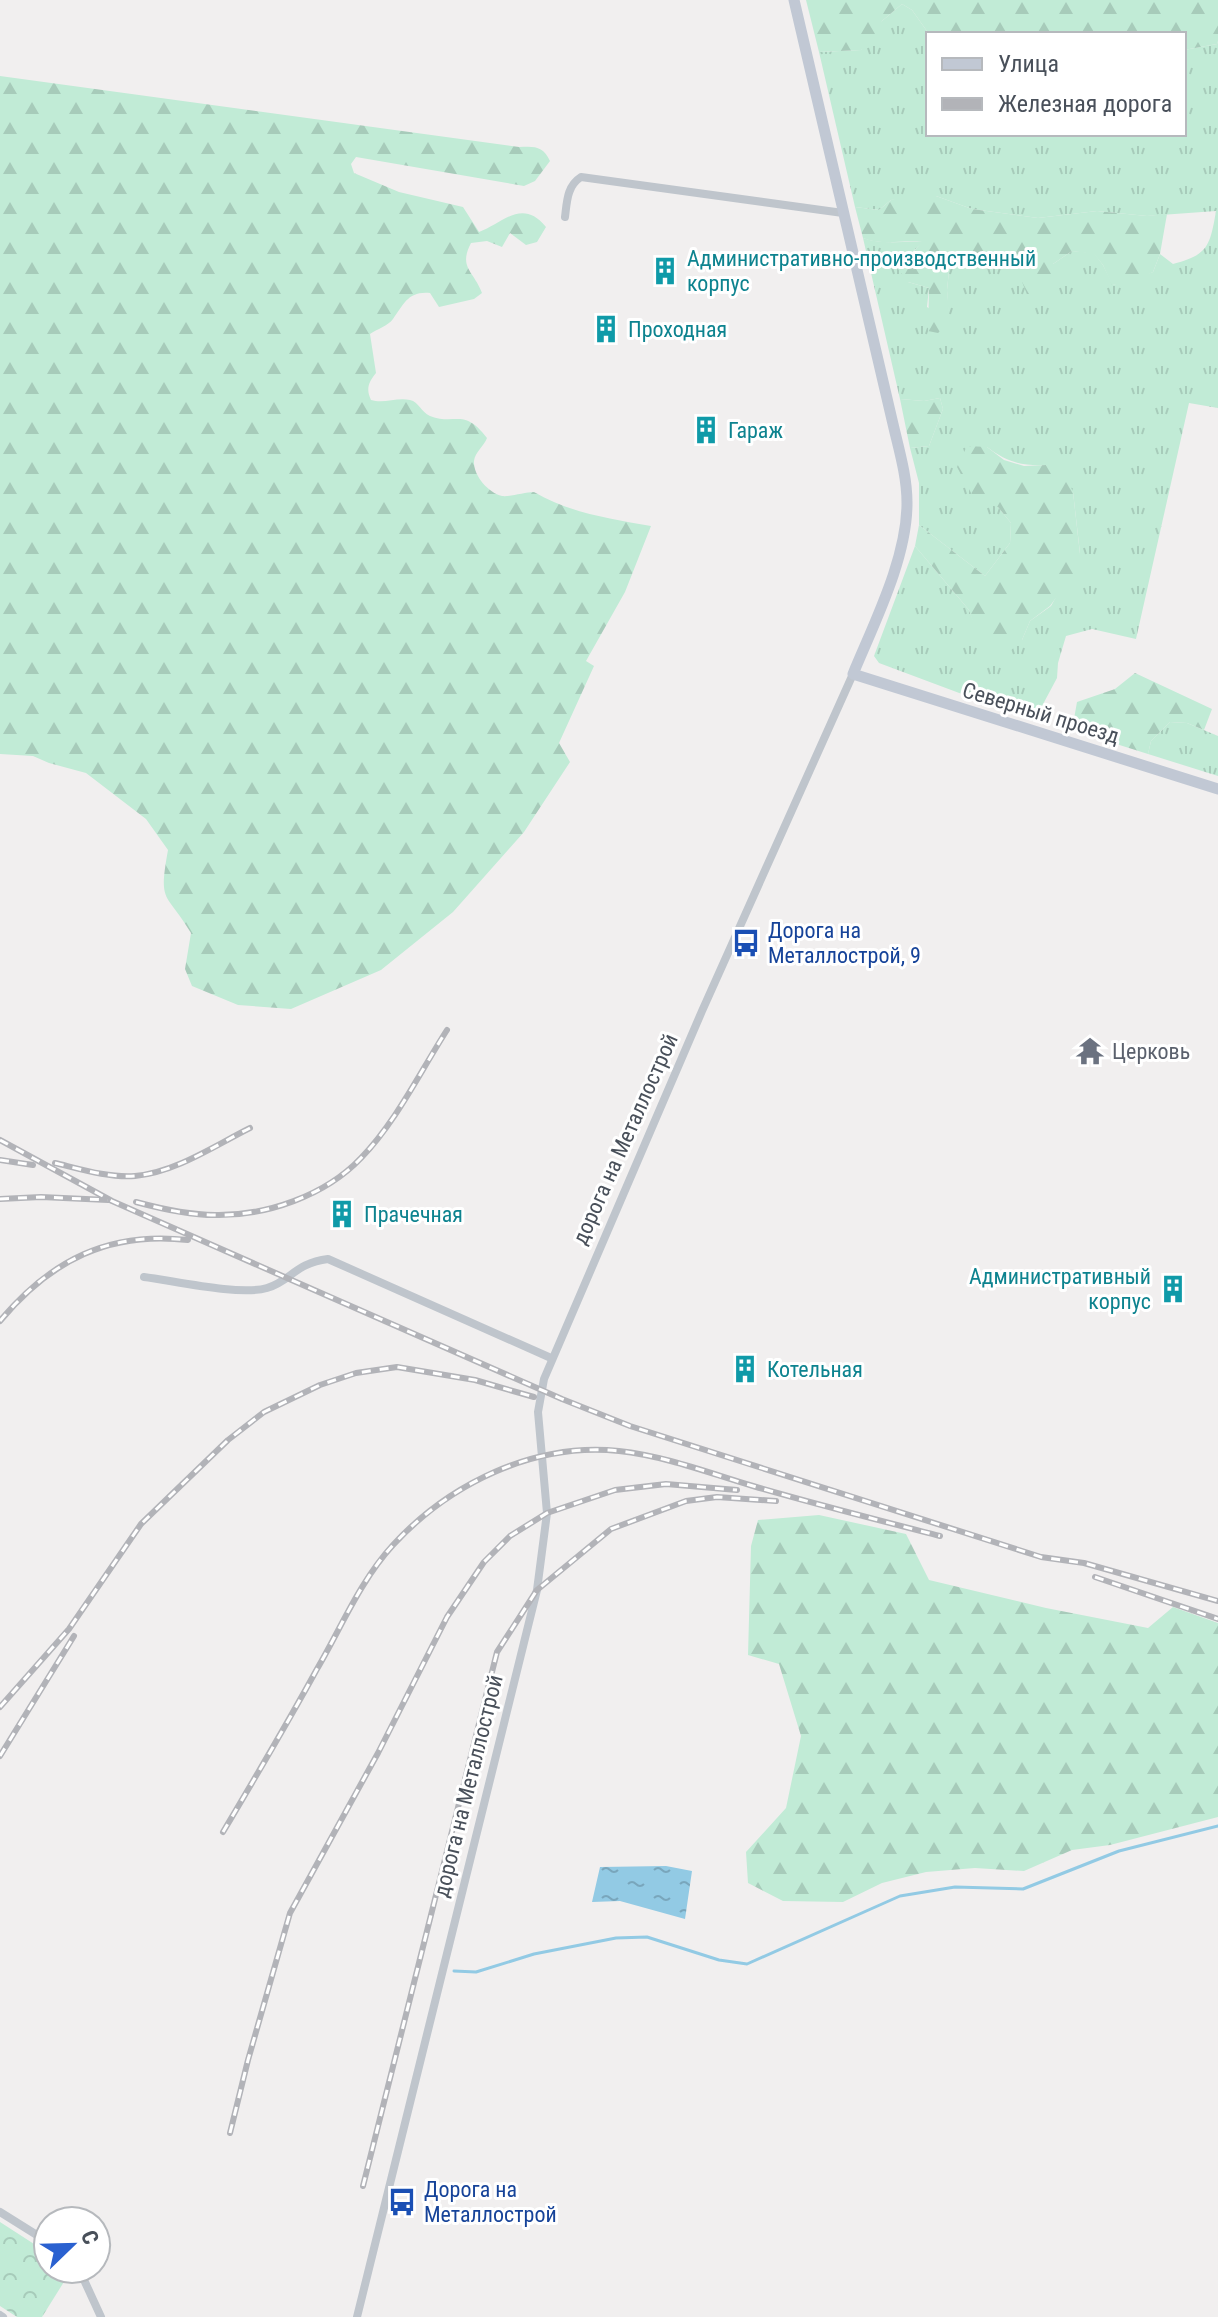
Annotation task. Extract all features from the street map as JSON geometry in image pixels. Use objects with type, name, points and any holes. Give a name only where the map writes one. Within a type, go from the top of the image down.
[{"type":"street","name":"дорога на Металлострой","points":[[357,2317],[537,1590],[547,1513],[538,1412],[544,1379],[853,674],[893,572],[903,535],[907,504],[898,448],[794,0]]},
{"type":"street","points":[[565,217],[568,193],[573,182],[581,177],[843,213]]},
{"type":"street","name":"Северный проезд","points":[[853,674],[1218,789]]},
{"type":"street","points":[[144,1277],[252,1291],[270,1287],[310,1261],[328,1259],[551,1358]]},
{"type":"street","points":[[0,2212],[32,2232]]},
{"type":"street","points":[[86,2285],[101,2317]]},
{"type":"green space","points":[[806,0],[1218,0],[1217,44],[1186,50],[1186,32],[928,32],[912,10],[902,4],[882,21],[875,42],[861,50],[819,52]]},
{"type":"green space","points":[[902,4],[912,10],[928,32],[926,136],[1186,136],[1186,50],[1217,44],[1218,41],[1218,408],[1189,403],[1136,639],[1092,629],[1066,636],[1057,678],[1034,721],[879,663],[874,656],[915,546],[969,610],[976,628],[1022,640],[1030,621],[1051,606],[1080,553],[1073,492],[1046,465],[1015,462],[987,447],[998,507],[1011,523],[1010,543],[985,576],[919,525],[919,483],[910,448],[929,446],[943,409],[940,398],[924,401],[900,399],[863,238],[885,242],[923,242],[909,255],[908,282],[929,288],[927,307],[949,322],[947,290],[950,261],[999,258],[1014,261],[1020,272],[1053,264],[1072,251],[1094,253],[1113,285],[1153,272],[1160,254],[1173,264],[1200,253],[1209,241],[1216,211],[1147,216],[1097,211],[1038,218],[972,209],[936,196],[891,200],[879,210],[855,207],[819,52],[861,50],[882,21]]},
{"type":"green space","points":[[0,76],[534,147],[544,152],[550,161],[535,181],[524,186],[356,157],[351,164],[354,173],[399,192],[463,207],[479,232],[520,213],[537,218],[546,227],[537,242],[526,245],[510,233],[502,247],[487,241],[471,243],[467,251],[467,264],[482,293],[474,299],[439,307],[430,293],[416,294],[407,300],[391,321],[370,334],[376,373],[369,386],[369,396],[376,401],[410,400],[430,416],[472,423],[487,438],[475,458],[476,472],[487,487],[497,494],[505,496],[534,492],[576,510],[651,526],[625,592],[586,661],[594,666],[559,743],[570,762],[524,832],[453,912],[381,970],[291,1009],[238,1005],[192,986],[185,969],[191,933],[166,896],[164,880],[168,850],[146,819],[86,773],[33,756],[0,754]]},
{"type":"green space","points":[[914,194],[936,196],[972,209],[1038,218],[1097,211],[1147,216],[1167,214],[1160,254],[1153,272],[1129,283],[1112,285],[1094,254],[1072,251],[1053,264],[1053,285],[1037,298],[1028,297],[1014,261],[999,258],[950,261],[947,290],[950,322],[938,333],[928,331],[929,288],[908,282],[898,269],[922,242],[885,242],[863,238],[855,207],[879,210],[891,200]]},
{"type":"green space","points":[[940,398],[943,409],[929,446],[910,448],[900,399],[924,401]]},
{"type":"green space","points":[[967,446],[987,447],[1004,460],[1024,466],[1046,465],[1065,473],[1073,492],[1080,554],[1074,573],[1050,606],[1030,621],[1022,640],[1006,655],[989,644],[975,628],[969,610],[915,546],[919,525],[985,576],[1010,543],[1011,523],[998,507],[976,502],[957,467]]},
{"type":"green space","points":[[1135,673],[1212,709],[1204,730],[1187,723],[1170,722],[1151,741],[1148,754],[1072,730],[1077,702],[1115,689]]},
{"type":"green space","points":[[1170,722],[1187,723],[1218,736],[1218,776],[1148,754],[1151,741]]},
{"type":"green space","points":[[819,1515],[906,1534],[929,1580],[1148,1628],[1173,1607],[1218,1623],[1218,1817],[1110,1845],[1072,1850],[1024,1871],[975,1868],[926,1872],[882,1883],[843,1902],[783,1901],[748,1883],[746,1852],[786,1808],[801,1736],[779,1664],[748,1655],[751,1546],[758,1520]]},
{"type":"green space","points":[[0,2222],[32,2243],[32,2285],[62,2285],[42,2317],[17,2317],[0,2306]]},
{"type":"water","points":[[666,1866],[692,1871],[685,1919],[620,1901],[592,1902],[600,1867]]},
{"type":"waterway","points":[[454,1971],[476,1972],[534,1954],[616,1938],[647,1937],[719,1960],[747,1964],[900,1896],[955,1887],[1023,1889],[1119,1851],[1218,1826]]},
{"type":"railway","points":[[136,1202],[185,1213],[234,1214],[274,1207],[312,1193],[346,1171],[374,1144],[447,1030]]},
{"type":"railway","points":[[55,1163],[115,1176],[150,1174],[194,1157],[250,1128]]},
{"type":"railway","points":[[0,1140],[112,1201],[630,1426],[1041,1557],[1084,1563],[1218,1601]]},
{"type":"railway","points":[[0,1160],[33,1165]]},
{"type":"railway","points":[[0,1199],[108,1200]]},
{"type":"railway","points":[[0,1321],[40,1281],[84,1254],[132,1240],[188,1240]]},
{"type":"railway","points":[[0,1707],[69,1629],[141,1524],[228,1440],[264,1412],[320,1385],[356,1373],[397,1367],[475,1380],[534,1397]]},
{"type":"railway","points":[[223,1832],[381,1559],[415,1523],[440,1503],[495,1472],[556,1453],[587,1450],[636,1453],[940,1536]]},
{"type":"railway","points":[[230,2133],[290,1913],[378,1753],[447,1617],[484,1562],[510,1536],[547,1513],[615,1490],[666,1484],[737,1490]]},
{"type":"railway","points":[[363,2186],[497,1652],[537,1590],[611,1529],[686,1501],[717,1497],[776,1501]]},
{"type":"railway","points":[[1095,1577],[1218,1619]]},
{"type":"railway","points":[[0,1756],[74,1636]]},
{"type":"place","name":"Административно-производственный корпус","points":[[665,271]]},
{"type":"place","name":"Проходная","points":[[606,329]]},
{"type":"place","name":"Гараж","points":[[706,430]]},
{"type":"place","name":"Дорога на Металлострой, 9","points":[[746,943]]},
{"type":"place","name":"Церковь","points":[[1090,1051]]},
{"type":"place","name":"Прачечная","points":[[342,1214]]},
{"type":"place","name":"Административный корпус","points":[[1173,1289]]},
{"type":"place","name":"Котельная","points":[[745,1369]]},
{"type":"place","name":"Дорога на Металлострой","points":[[402,2202]]}]
